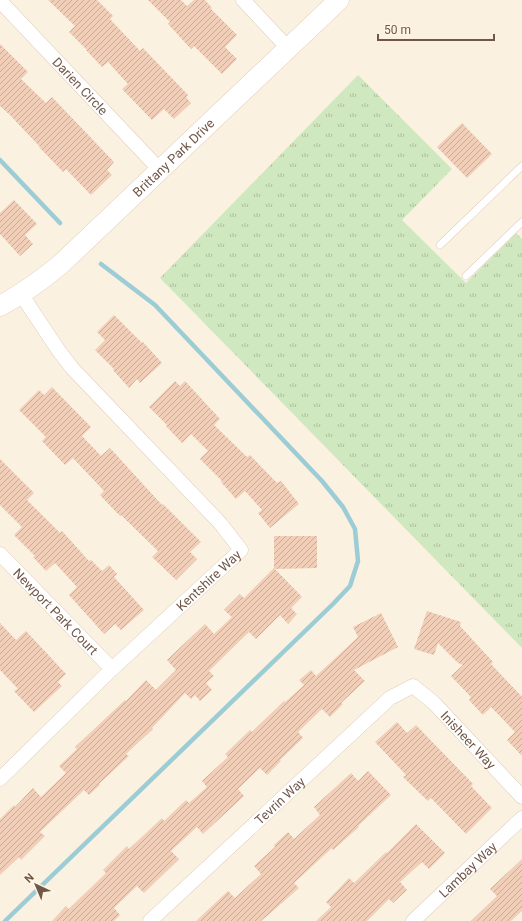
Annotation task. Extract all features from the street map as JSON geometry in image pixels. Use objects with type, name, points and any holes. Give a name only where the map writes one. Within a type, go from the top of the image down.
[{"type":"street","points":[[243,0],[288,48]]},
{"type":"street","name":"Brittany Park Drive","points":[[0,306],[21,294],[61,264],[339,0]]},
{"type":"street","name":"Darien Circle","points":[[0,2],[160,170]]},
{"type":"street","name":"Kentshire Way","points":[[0,779],[112,669],[241,550],[220,523],[72,368],[58,351],[21,294]]},
{"type":"street","name":"Newport Park Court","points":[[0,554],[112,669]]},
{"type":"street","name":"Inisheer Way","points":[[413,686],[434,703],[522,797]]},
{"type":"street","name":"Tevrin Way","points":[[150,921],[390,698],[413,686]]},
{"type":"street","name":"Lambay Way","points":[[413,921],[522,818]]},
{"type":"lane","points":[[440,244],[522,166]]},
{"type":"lane","points":[[466,276],[522,222]]},
{"type":"green space","points":[[358,75],[452,169],[402,220],[466,283],[516,233],[522,239],[522,648],[160,278]]},
{"type":"building","points":[[48,0],[97,0],[113,16],[110,19],[140,51],[143,48],[188,95],[186,97],[191,103],[174,119],[164,109],[152,120],[122,89],[128,84],[108,62],[102,67],[69,32],[75,26]]},
{"type":"building","points":[[148,0],[181,0],[187,6],[194,0],[205,0],[212,8],[211,9],[237,35],[225,47],[237,59],[222,74],[194,46],[191,49],[168,24],[170,22]]},
{"type":"building","points":[[0,44],[28,72],[21,79],[46,103],[52,97],[114,162],[107,170],[112,175],[91,195],[66,169],[63,172],[0,106]]},
{"type":"building","points":[[462,123],[492,154],[467,178],[437,147]]},
{"type":"building","points":[[14,200],[37,224],[25,235],[33,244],[20,256],[0,234],[0,213]]},
{"type":"building","points":[[114,315],[142,343],[143,342],[162,363],[140,383],[137,379],[129,388],[113,370],[114,369],[95,350],[105,340],[97,332]]},
{"type":"building","points":[[175,381],[180,386],[185,381],[220,419],[214,425],[247,457],[250,455],[277,483],[281,481],[299,504],[270,528],[258,513],[262,510],[245,491],[236,499],[221,482],[222,481],[200,459],[208,451],[191,434],[182,443],[149,407]]},
{"type":"building","points":[[52,387],[91,427],[82,436],[101,456],[110,448],[162,505],[163,504],[201,542],[190,552],[197,559],[176,580],[152,557],[158,551],[121,515],[120,516],[100,495],[104,491],[73,458],[65,465],[42,441],[46,437],[19,410],[39,390],[44,395]]},
{"type":"building","points":[[0,459],[34,493],[27,500],[60,533],[62,531],[89,561],[91,560],[102,571],[109,565],[117,574],[114,577],[144,610],[121,630],[115,624],[104,634],[69,595],[77,587],[55,563],[46,571],[33,557],[35,556],[14,535],[22,527],[0,505]]},
{"type":"building","points":[[274,536],[317,536],[317,568],[274,569]]},
{"type":"building","points":[[274,568],[302,597],[291,608],[297,614],[288,624],[280,615],[256,639],[249,632],[209,671],[214,676],[206,683],[212,690],[200,701],[195,695],[191,699],[185,693],[152,728],[153,729],[126,754],[129,756],[99,784],[100,785],[89,795],[84,790],[40,832],[45,836],[21,860],[19,857],[0,875],[0,819],[14,805],[15,807],[33,788],[41,797],[66,773],[59,766],[77,749],[75,747],[125,700],[126,701],[146,680],[156,690],[176,670],[167,660],[205,624],[214,634],[232,617],[224,610],[240,594],[244,598]]},
{"type":"building","points":[[427,611],[461,622],[460,626],[493,662],[491,664],[522,697],[522,756],[507,740],[515,732],[491,707],[483,715],[469,700],[471,697],[451,676],[463,665],[458,663],[438,643],[434,655],[414,649]]},
{"type":"building","points":[[381,613],[398,647],[354,670],[365,681],[341,703],[343,704],[330,717],[322,709],[298,732],[303,738],[267,775],[260,768],[238,789],[244,796],[203,834],[197,827],[171,851],[179,859],[144,893],[137,886],[114,908],[120,915],[114,921],[52,921],[66,906],[69,909],[106,873],[103,870],[127,846],[129,849],[162,818],[164,821],[186,800],[189,803],[207,787],[202,781],[228,757],[225,754],[250,730],[252,732],[284,701],[285,702],[304,685],[299,680],[311,670],[316,676],[358,637],[353,627]]},
{"type":"building","points":[[0,623],[16,640],[26,631],[66,674],[58,682],[62,686],[34,712],[14,691],[18,689],[0,670]]},
{"type":"building","points":[[397,722],[407,733],[416,725],[473,784],[471,786],[492,808],[466,834],[431,798],[428,801],[403,777],[406,775],[375,742]]},
{"type":"building","points":[[368,771],[391,795],[358,826],[359,827],[333,850],[332,848],[294,883],[299,888],[274,910],[261,921],[196,921],[228,891],[235,898],[261,874],[254,866],[275,847],[274,845],[288,832],[294,839],[320,815],[314,807],[351,773],[358,781]]},
{"type":"building","points":[[416,824],[445,853],[429,869],[422,862],[400,882],[407,890],[393,903],[389,899],[367,921],[316,921],[331,907],[326,902],[349,878],[354,883]]},
{"type":"building","points":[[522,859],[522,911],[511,921],[471,921],[497,896],[490,889]]},
{"type":"waterway","points":[[0,160],[60,223]]},
{"type":"waterway","points":[[5,921],[333,604],[350,586],[358,561],[355,529],[343,507],[322,481],[155,305],[101,264]]}]
